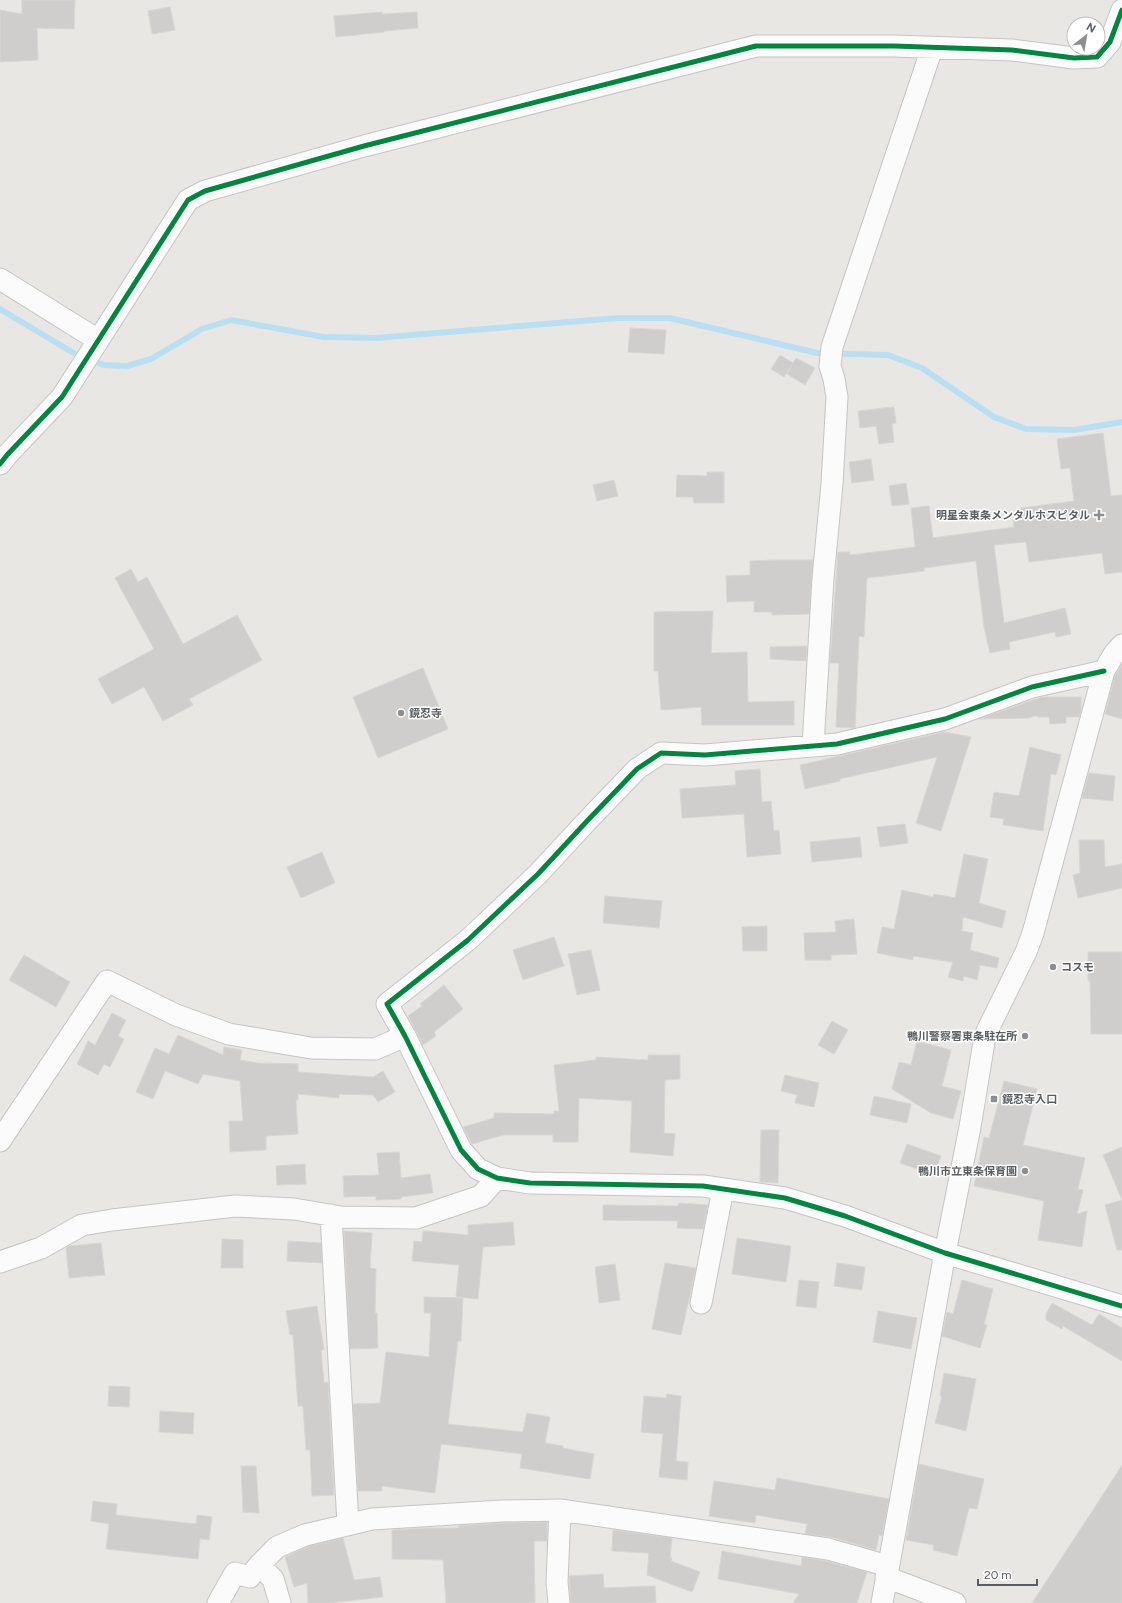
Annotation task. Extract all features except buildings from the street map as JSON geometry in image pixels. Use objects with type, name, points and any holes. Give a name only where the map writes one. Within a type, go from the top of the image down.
[{"type":"street","points":[[0,464],[62,397],[188,200],[205,191],[364,146],[756,46],[1012,50],[1074,58],[1097,57],[1110,42],[1122,10]]},
{"type":"street","points":[[813,746],[823,578],[837,396],[831,356],[932,48]]},
{"type":"street","points":[[0,279],[91,351]]},
{"type":"street","points":[[882,1603],[945,1253],[987,1031],[1023,958],[1033,934],[1104,671],[1114,654],[1122,645]]},
{"type":"street","points":[[1104,671],[1032,688],[945,718],[837,744],[704,755],[661,754],[637,769],[538,874],[468,940],[387,1004],[461,1150],[478,1169],[497,1178],[530,1183],[703,1186],[785,1198],[845,1216],[945,1253],[1122,1305]]},
{"type":"street","points":[[0,1141],[107,981],[176,1015],[229,1034],[311,1048],[375,1049],[404,1036]]},
{"type":"street","points":[[0,1262],[41,1248],[82,1225],[112,1220],[235,1206],[294,1209],[341,1217],[416,1218],[481,1196],[497,1178]]},
{"type":"street","points":[[701,1303],[723,1189]]},
{"type":"street","points":[[331,1215],[348,1525]]},
{"type":"street","points":[[1122,1297],[1120,1298],[1122,1305]]},
{"type":"street","points":[[559,1603],[557,1582],[560,1510]]},
{"type":"street","points":[[218,1603],[235,1573],[250,1577],[258,1565],[277,1547],[305,1535],[372,1519],[502,1511],[560,1510],[828,1549],[887,1571],[955,1603]]},
{"type":"street","points":[[258,1565],[273,1579],[280,1603]]},
{"type":"waterway","points":[[0,309],[77,355],[104,365],[127,366],[151,359],[202,329],[231,320],[324,337],[375,338],[618,318],[670,318],[817,353],[888,355],[922,368],[994,417],[1026,429],[1074,430],[1122,422]]},
{"type":"cycle path","points":[[0,464],[62,397],[188,200],[205,191],[364,146],[756,46],[894,46],[1012,50],[1074,58],[1097,57],[1110,42],[1122,10]]},
{"type":"cycle path","points":[[1104,671],[1032,687],[945,719],[837,744],[705,755],[661,753],[637,769],[538,874],[468,940],[387,1004],[405,1036],[461,1150],[478,1169],[497,1178],[530,1183],[703,1186],[785,1198],[845,1216],[945,1253],[1122,1306]]},
{"type":"place","name":"明星会東条メンタルホスピタル","points":[[1099,515]]},
{"type":"place","name":"鏡忍寺","points":[[401,713]]},
{"type":"place","name":"コスモ","points":[[1053,967]]},
{"type":"place","name":"鴨川警察署東条駐在所","points":[[1025,1036]]},
{"type":"place","name":"鏡忍寺入口","points":[[994,1099]]},
{"type":"place","name":"鴨川市立東条保育園","points":[[1025,1171]]}]
